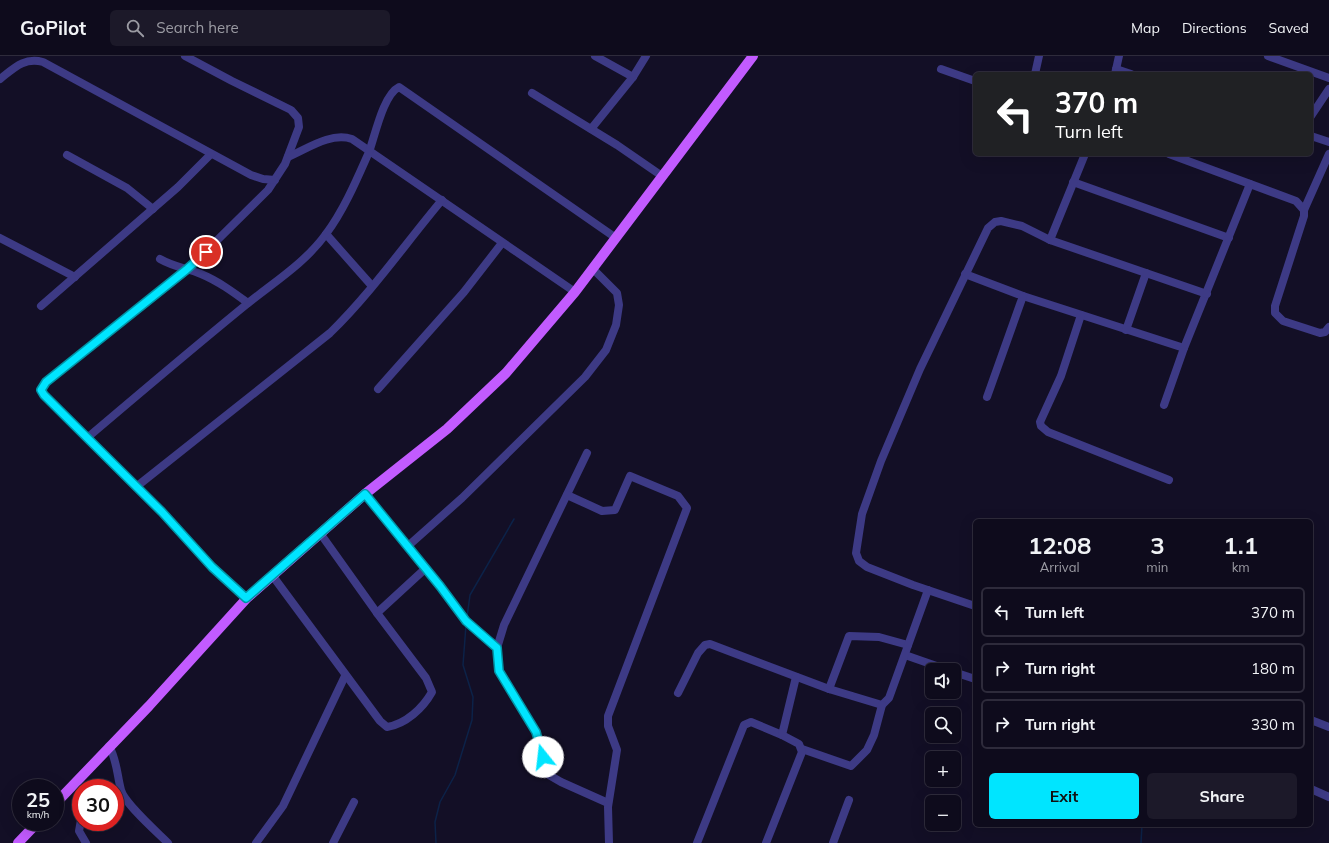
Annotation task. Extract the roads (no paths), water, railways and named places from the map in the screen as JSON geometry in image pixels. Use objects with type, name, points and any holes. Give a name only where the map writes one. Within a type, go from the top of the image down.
[{"type":"main road","points":[[64,794],[148,706],[246,598],[365,494],[447,429],[475,404],[533,344],[575,292],[753,56]]},
{"type":"main road","points":[[18,843],[29,831]]},
{"type":"street","points":[[185,56],[291,110],[298,118],[299,127],[288,157],[268,190],[186,270],[46,382],[41,390],[44,395],[86,438],[162,512],[212,567],[246,598]]},
{"type":"street","points":[[595,56],[633,77]]},
{"type":"street","points":[[591,129],[633,77],[646,56]]},
{"type":"street","points":[[1035,72],[1039,56]]},
{"type":"street","points":[[1115,71],[1119,56]]},
{"type":"street","points":[[1268,56],[1312,72]]},
{"type":"street","points":[[0,79],[20,63],[28,60],[43,62],[251,175],[263,179],[275,180]]},
{"type":"street","points":[[941,69],[973,81]]},
{"type":"street","points":[[1313,72],[1329,78]]},
{"type":"street","points":[[86,438],[248,303],[287,275],[326,234],[342,209],[369,151],[383,110],[394,89],[399,87],[616,238]]},
{"type":"street","points":[[1313,113],[1329,89]]},
{"type":"street","points":[[532,93],[591,129],[662,176]]},
{"type":"street","points":[[288,157],[334,137],[342,136],[352,138],[575,292]]},
{"type":"street","points":[[1313,137],[1329,142]]},
{"type":"street","points":[[41,306],[153,209],[211,154]]},
{"type":"street","points":[[1329,154],[1304,210],[1304,216],[1275,306],[1275,313],[1283,321],[1320,333],[1325,332],[1329,327]]},
{"type":"street","points":[[67,155],[127,188],[153,209]]},
{"type":"street","points":[[1050,240],[1084,156]]},
{"type":"street","points":[[1174,156],[1296,201],[1304,210]]},
{"type":"street","points":[[1074,182],[1228,238]]},
{"type":"street","points":[[1164,405],[1184,348],[1250,184]]},
{"type":"street","points":[[136,487],[330,333],[348,315],[442,200]]},
{"type":"street","points":[[973,605],[867,567],[859,561],[856,553],[862,514],[881,461],[920,369],[982,237],[988,228],[995,222],[1001,220],[1022,226],[1050,240],[1207,294]]},
{"type":"street","points":[[326,234],[372,286]]},
{"type":"street","points":[[0,238],[75,277]]},
{"type":"street","points":[[378,389],[464,292],[502,243]]},
{"type":"street","points":[[160,259],[174,266],[219,282],[248,303]]},
{"type":"street","points":[[408,546],[462,498],[580,382],[606,350],[616,325],[620,305],[617,294],[592,268]]},
{"type":"street","points":[[1126,330],[1146,273]]},
{"type":"street","points":[[965,274],[1023,296],[1184,348]]},
{"type":"street","points":[[987,397],[1023,296]]},
{"type":"street","points":[[1081,315],[1061,376],[1040,422],[1041,426],[1048,432],[1169,480]]},
{"type":"street","points":[[587,453],[504,625],[497,648],[499,671],[536,732],[549,775],[608,803]]},
{"type":"street","points":[[567,495],[602,511],[615,510],[630,476],[678,496],[686,508],[608,716],[608,726],[617,750],[608,803],[609,843]]},
{"type":"street","points":[[365,494],[426,568],[466,621],[497,648]]},
{"type":"street","points":[[272,575],[345,676],[387,727],[399,725],[427,702],[432,692],[426,678],[320,533]]},
{"type":"street","points":[[377,613],[426,568]]},
{"type":"street","points":[[802,749],[851,766],[867,750],[874,735],[882,705],[889,698],[928,590]]},
{"type":"street","points":[[829,689],[849,636],[878,637],[908,645]]},
{"type":"street","points":[[678,693],[698,653],[705,645],[710,644],[829,689],[882,705]]},
{"type":"street","points":[[905,654],[929,663]]},
{"type":"street","points":[[961,674],[973,678]]},
{"type":"street","points":[[256,843],[283,806],[345,676]]},
{"type":"street","points":[[782,735],[796,677]]},
{"type":"street","points":[[1313,721],[1329,727]]},
{"type":"street","points":[[697,843],[744,725],[751,722],[800,744],[802,749],[783,805],[766,843]]},
{"type":"street","points":[[109,746],[116,763],[117,779]]},
{"type":"street","points":[[1313,790],[1329,797]]},
{"type":"street","points":[[124,798],[168,843]]},
{"type":"street","points":[[833,843],[849,800]]},
{"type":"street","points":[[333,843],[354,802]]},
{"type":"street","points":[[79,831],[86,843]]},
{"type":"waterway","points":[[467,617],[470,595],[514,519]]},
{"type":"waterway","points":[[436,843],[435,822],[440,802],[455,775],[472,720],[473,697],[463,665],[466,625]]},
{"type":"waterway","points":[[1141,843],[1142,827]]}]
